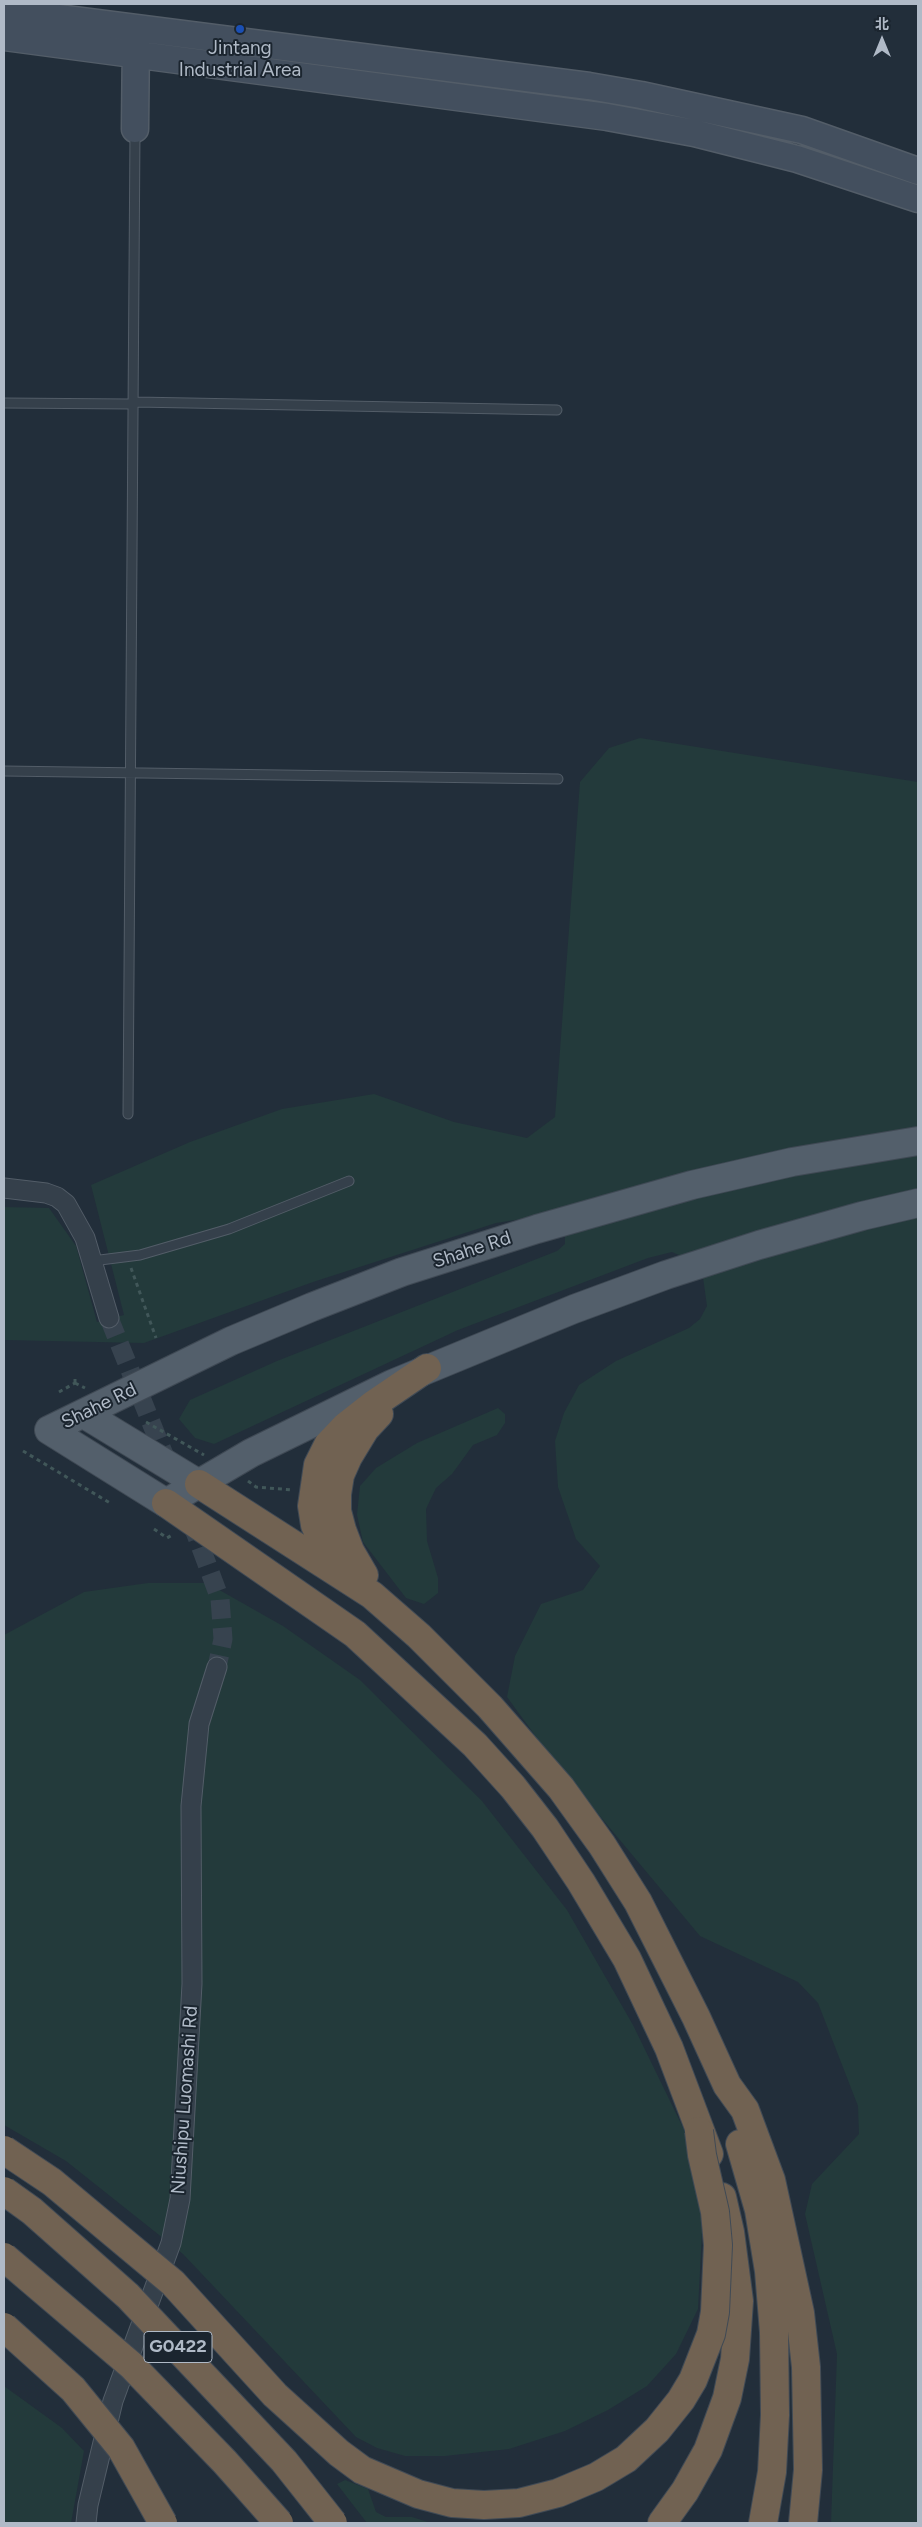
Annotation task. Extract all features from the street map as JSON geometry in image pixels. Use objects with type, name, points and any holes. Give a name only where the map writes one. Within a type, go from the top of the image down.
[{"type":"highway","points":[[381,1603],[350,1551],[337,1511],[340,1475],[365,1430],[387,1404],[427,1368]]},
{"type":"highway","points":[[198,1484],[381,1603],[454,1671],[518,1738],[561,1788],[602,1845],[642,1910],[696,2017],[727,2085],[745,2110],[771,2180],[800,2313],[806,2366],[808,2470],[803,2523]]},
{"type":"highway","points":[[166,1503],[355,1634],[475,1745],[545,1828],[581,1882],[627,1959],[669,2048],[713,2164],[730,2232],[739,2301],[735,2359],[719,2425],[708,2450],[685,2491],[662,2523]]},
{"type":"highway","points":[[727,2085],[730,2114],[759,2210],[769,2271],[774,2332],[775,2415],[772,2472],[763,2523]]},
{"type":"highway","points":[[4,2150],[52,2182],[173,2283],[276,2394],[339,2453],[362,2470],[418,2494],[452,2503],[484,2506],[519,2503],[558,2493],[596,2477],[626,2459],[657,2430],[681,2400],[693,2380],[711,2334],[715,2312],[718,2254],[715,2212],[699,2131]]},
{"type":"highway","name":"G0422","points":[[4,2191],[32,2211],[128,2296],[284,2461],[333,2523]]},
{"type":"highway","name":"G0422","points":[[4,2257],[131,2365],[225,2462],[279,2523]]},
{"type":"highway","points":[[4,2326],[73,2389],[121,2448],[163,2523]]},
{"type":"main road","points":[[4,11],[136,41],[684,131],[797,159],[918,200]]},
{"type":"main road","points":[[4,37],[136,41],[589,86],[641,95],[802,130],[918,171]]},
{"type":"main road","points":[[135,130],[136,41]]},
{"type":"main road","name":"Shahe Rd","points":[[166,1503],[49,1430],[231,1341],[312,1306],[402,1272],[537,1229],[682,1188],[792,1162],[918,1140]]},
{"type":"main road","points":[[166,1503],[251,1453],[427,1368],[666,1275],[862,1216],[918,1203]]},
{"type":"main road","points":[[84,1414],[198,1484]]},
{"type":"street","points":[[4,1188],[57,1196],[66,1204],[77,1221],[92,1261],[109,1318]]},
{"type":"street","name":"Niushipu Luomashi Rd","points":[[86,2523],[88,2506],[113,2401],[171,2243],[180,2199],[192,1984],[190,1806],[199,1724],[217,1667]]},
{"type":"lane","points":[[128,1114],[135,130]]},
{"type":"lane","points":[[4,403],[133,403],[557,410]]},
{"type":"lane","points":[[4,771],[558,778]]},
{"type":"lane","points":[[92,1261],[162,1250],[229,1229],[349,1182]]},
{"type":"path","points":[[127,1257],[156,1338]]},
{"type":"path","points":[[59,1392],[75,1383],[75,1376]]},
{"type":"path","points":[[146,1422],[208,1458]]},
{"type":"path","points":[[23,1451],[110,1503]]},
{"type":"path","points":[[245,1479],[256,1487],[294,1490]]},
{"type":"path","points":[[154,1529],[167,1538]]},
{"type":"green space","points":[[640,738],[918,782],[918,2523],[831,2523],[837,2354],[805,2214],[812,2184],[859,2134],[858,2106],[818,2003],[798,1982],[700,1936],[553,1760],[507,1697],[515,1656],[541,1604],[583,1590],[600,1566],[576,1539],[558,1487],[555,1441],[564,1413],[579,1385],[616,1361],[689,1328],[700,1319],[707,1306],[703,1277],[693,1261],[672,1252],[648,1258],[458,1330],[214,1444],[195,1438],[179,1419],[190,1400],[277,1361],[557,1251],[565,1244],[565,1230],[547,1215],[496,1223],[313,1282],[144,1343],[4,1340],[4,1207],[49,1208],[76,1246],[97,1322],[124,1315],[91,1185],[190,1142],[282,1109],[374,1094],[454,1122],[527,1138],[555,1117],[580,782],[609,748]]},
{"type":"green space","points":[[498,1408],[505,1414],[505,1423],[497,1435],[473,1445],[452,1474],[436,1488],[426,1509],[427,1541],[438,1578],[438,1593],[424,1604],[406,1598],[363,1542],[357,1515],[360,1486],[376,1468],[417,1443]]},
{"type":"green space","points":[[148,1583],[207,1583],[283,1626],[360,1680],[482,1801],[567,1910],[633,2025],[690,2142],[700,2198],[702,2232],[698,2309],[676,2354],[647,2386],[608,2410],[565,2431],[509,2449],[445,2456],[405,2456],[377,2448],[356,2437],[183,2254],[66,2161],[4,2125],[4,1635],[84,1592]]},
{"type":"green space","points":[[4,2386],[62,2428],[84,2451],[71,2523],[4,2523]]},
{"type":"green space","points":[[345,2480],[368,2489],[376,2512],[386,2517],[412,2517],[431,2523],[367,2523],[337,2484]]},
{"type":"tunnel","points":[[109,1318],[169,1467]]},
{"type":"tunnel","points":[[191,1521],[220,1599],[223,1639],[217,1667]]},
{"type":"place","name":"Jintang Industrial Area","points":[[240,29]]}]
